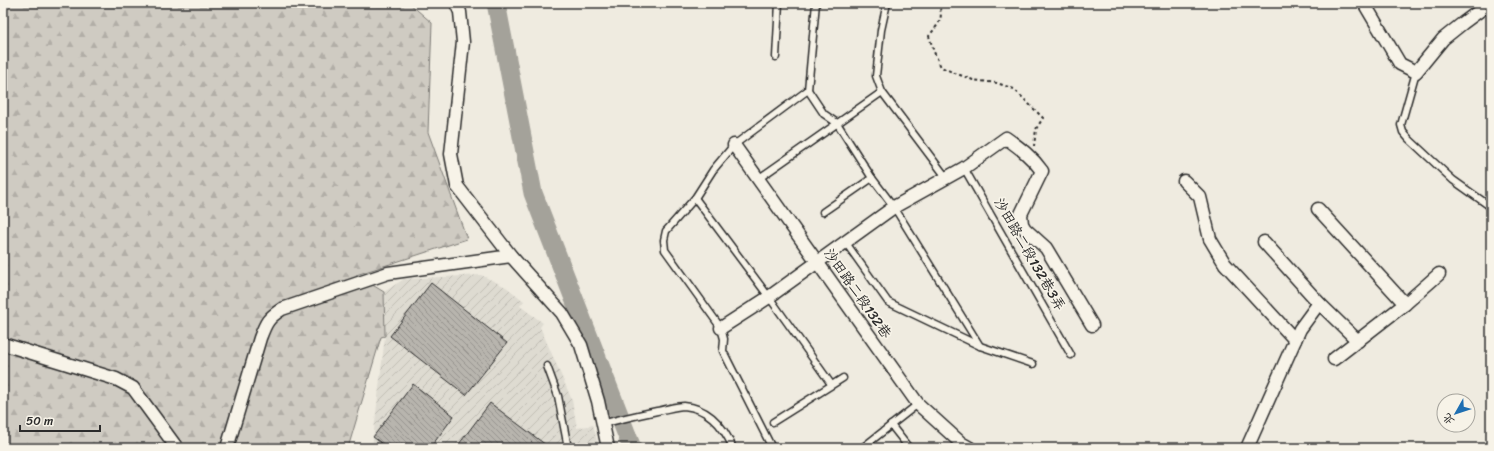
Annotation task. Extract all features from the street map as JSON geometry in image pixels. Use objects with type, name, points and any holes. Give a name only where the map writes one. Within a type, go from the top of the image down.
[{"type":"street","points":[[456,3],[460,12],[463,42],[451,154],[458,186],[511,256],[562,313],[581,345],[598,401],[608,448]]},
{"type":"street","points":[[1364,3],[1400,64],[1416,72],[1443,39],[1490,3]]},
{"type":"street","points":[[721,328],[769,297],[894,207],[964,168],[1006,138],[1024,151],[1042,171],[1021,214],[1022,224],[1046,248],[1092,325]]},
{"type":"street","name":"沙田路二段132巷","points":[[734,145],[918,404],[962,446]]},
{"type":"street","points":[[1184,181],[1200,197],[1210,239],[1225,264],[1295,340]]},
{"type":"street","points":[[1318,209],[1405,304]]},
{"type":"street","points":[[1264,242],[1319,303],[1358,341]]},
{"type":"street","points":[[227,448],[260,338],[266,322],[272,315],[282,309],[388,273],[511,256]]},
{"type":"street","points":[[1334,359],[1405,304],[1439,274]]},
{"type":"street","points":[[1247,448],[1300,329],[1319,303]]},
{"type":"street","points":[[3,344],[116,379],[133,388],[177,448]]},
{"type":"lane","points":[[776,57],[779,3]]},
{"type":"lane","points":[[816,3],[808,90],[824,114],[837,123],[872,178],[894,207],[980,346]]},
{"type":"lane","points":[[887,3],[881,30],[876,76],[882,92],[946,177]]},
{"type":"lane","points":[[1416,72],[1401,125],[1403,132],[1408,139],[1453,180],[1491,207]]},
{"type":"lane","points":[[772,448],[722,351],[724,339],[721,328],[665,250],[664,240],[666,232],[695,198],[713,170],[734,145],[808,90]]},
{"type":"lane","points":[[758,179],[882,92]]},
{"type":"lane","name":"沙田路二段132巷3弄","points":[[964,168],[1071,355]]},
{"type":"lane","points":[[823,212],[872,178]]},
{"type":"lane","points":[[695,198],[832,384]]},
{"type":"lane","points":[[846,243],[888,302],[980,346],[1033,364]]},
{"type":"lane","points":[[547,366],[558,396],[568,448]]},
{"type":"lane","points":[[773,422],[843,378]]},
{"type":"lane","points":[[862,448],[918,404]]},
{"type":"lane","points":[[602,424],[650,412],[684,406],[701,410],[713,417],[726,432],[733,448]]},
{"type":"lane","points":[[891,425],[909,448]]},
{"type":"path","points":[[938,3],[941,20],[929,36],[941,67],[973,80],[997,83],[1014,89],[1043,118],[1036,129],[1034,144],[1036,151]]},
{"type":"shaded area","points":[[481,275],[506,287],[524,301],[520,306],[543,323],[540,327],[572,400],[577,428],[593,425],[599,448],[372,448],[385,336],[384,292],[404,279]]},
{"type":"green space","points":[[3,3],[409,3],[432,23],[428,132],[467,239],[356,275],[384,292],[385,336],[381,337],[348,448],[3,448]]},
{"type":"building","points":[[431,283],[507,343],[466,395],[390,336]]},
{"type":"building","points":[[413,384],[454,416],[430,448],[388,448],[373,437]]},
{"type":"building","points":[[490,403],[550,448],[456,448]]},
{"type":"waterway","points":[[496,3],[533,193],[632,448]]}]
